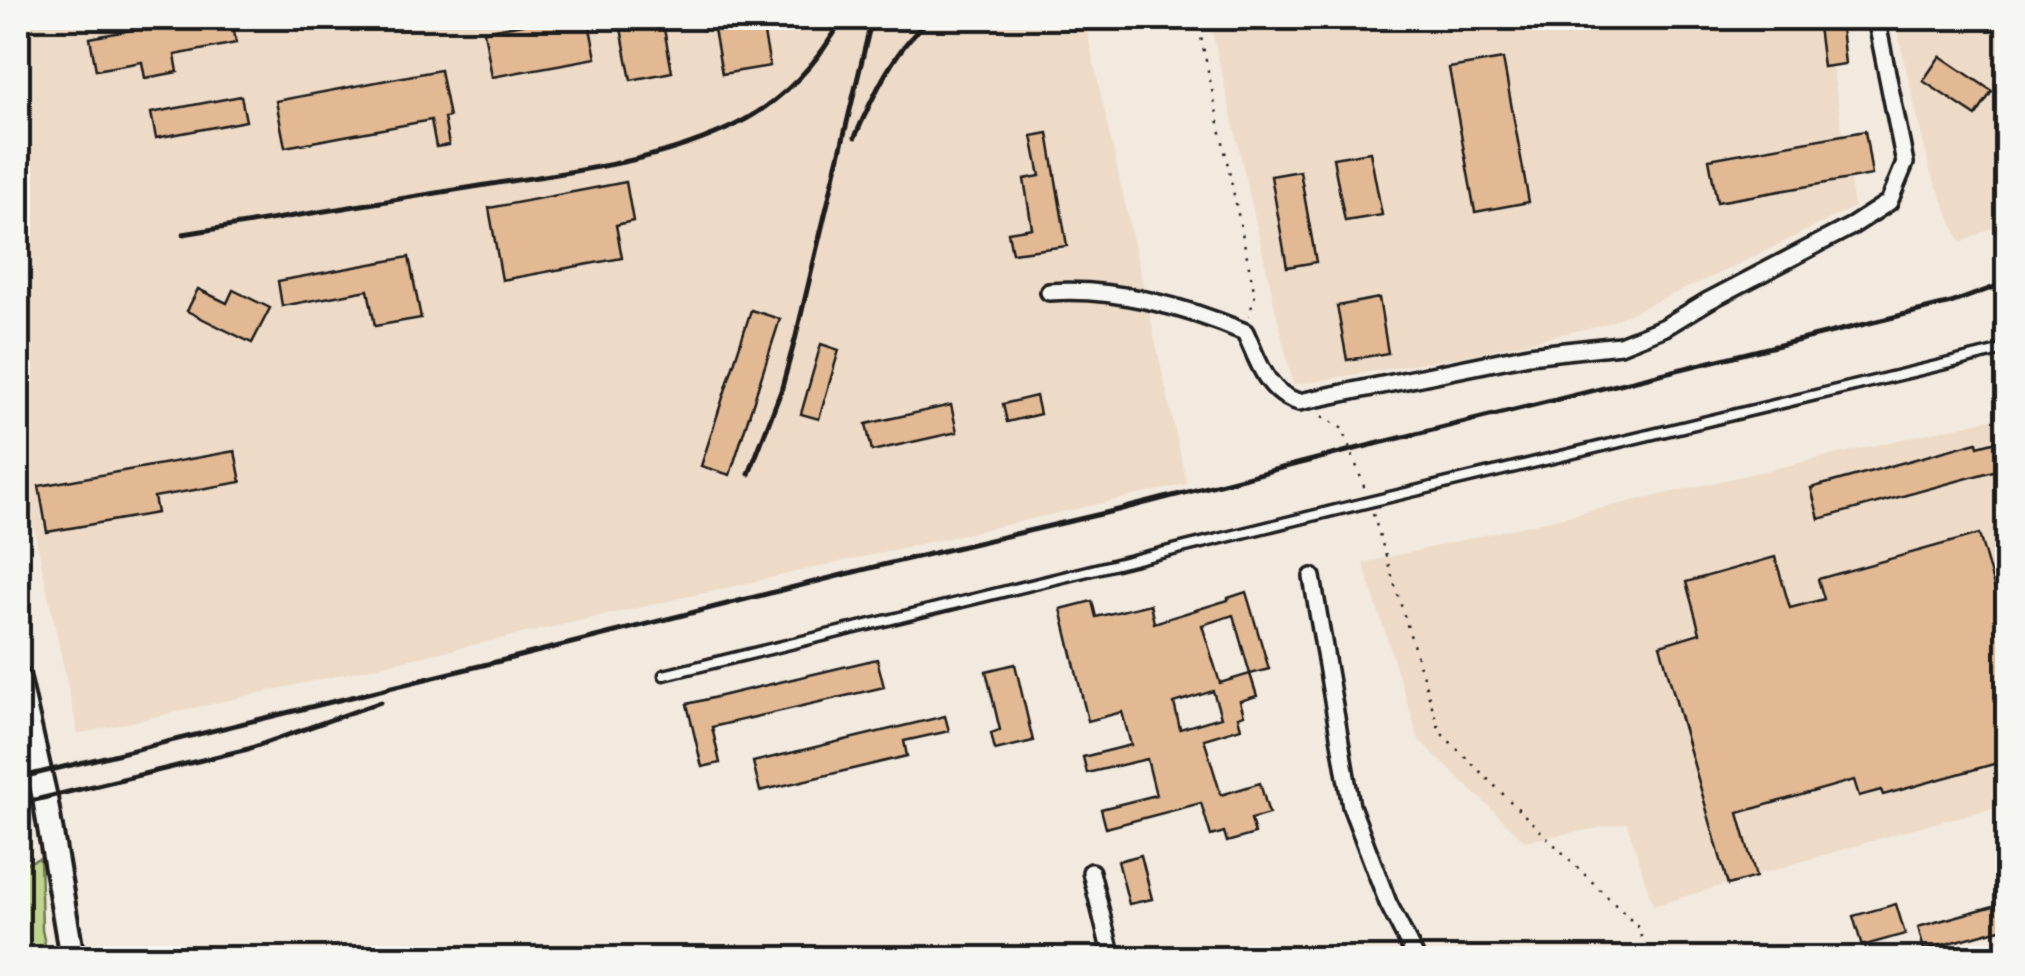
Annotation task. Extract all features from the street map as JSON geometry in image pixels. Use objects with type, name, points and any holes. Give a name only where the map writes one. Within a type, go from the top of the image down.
[{"type":"main road","points":[[18,679],[45,798],[72,958]]},
{"type":"street","points":[[1049,292],[1070,290],[1145,300],[1245,332],[1272,387],[1284,398],[1298,402],[1529,355],[1620,345],[1665,327],[1889,202],[1905,163],[1876,18]]},
{"type":"street","points":[[1312,578],[1352,806],[1388,903],[1416,958]]},
{"type":"street","points":[[1090,872],[1112,958]]},
{"type":"lane","points":[[664,675],[2008,350]]},
{"type":"path","points":[[1196,18],[1255,295],[1245,332]]},
{"type":"path","points":[[1298,402],[1343,428],[1440,732],[1639,928],[1646,958]]},
{"type":"shaded area","points":[[18,18],[1084,18],[1187,484],[78,734],[18,454]]},
{"type":"shaded area","points":[[1209,18],[1825,18],[1854,207],[1606,324],[1470,355],[1293,385]]},
{"type":"shaded area","points":[[1894,18],[2007,18],[2007,220],[1961,243],[1930,171]]},
{"type":"shaded area","points":[[2007,415],[2007,805],[1915,828],[1653,906],[1627,823],[1525,841],[1419,740],[1363,563]]},
{"type":"green space","points":[[40,858],[42,930],[48,958],[18,958],[18,866]]},
{"type":"building","points":[[133,18],[232,18],[236,43],[175,55],[178,72],[145,78],[142,62],[96,70],[90,38],[136,29]]},
{"type":"building","points":[[555,18],[588,18],[596,58],[492,77],[484,31]]},
{"type":"building","points":[[619,18],[662,18],[672,72],[631,80]]},
{"type":"building","points":[[712,18],[761,18],[770,66],[722,74]]},
{"type":"building","points":[[1817,18],[1840,18],[1845,64],[1823,67]]},
{"type":"building","points":[[1940,56],[1992,91],[1976,116],[1923,81]]},
{"type":"building","points":[[1503,59],[1529,202],[1475,212],[1449,68]]},
{"type":"building","points":[[440,70],[449,117],[444,118],[449,145],[436,147],[431,120],[285,147],[276,101]]},
{"type":"building","points":[[241,96],[246,121],[156,138],[151,113]]},
{"type":"building","points":[[1865,131],[1872,175],[1717,202],[1709,159]]},
{"type":"building","points":[[1048,133],[1067,246],[1012,253],[1008,232],[1032,228],[1024,179],[1040,176],[1032,136]]},
{"type":"building","points":[[1370,152],[1382,215],[1345,221],[1333,158]]},
{"type":"building","points":[[1300,171],[1316,262],[1287,267],[1271,176]]},
{"type":"building","points":[[626,182],[633,221],[616,225],[622,258],[502,280],[489,208]]},
{"type":"building","points":[[409,257],[421,318],[375,326],[368,290],[282,306],[278,281]]},
{"type":"building","points":[[198,289],[227,303],[233,290],[270,308],[252,343],[187,311]]},
{"type":"building","points":[[1379,298],[1388,353],[1347,360],[1337,306]]},
{"type":"building","points":[[751,310],[780,319],[730,475],[701,466]]},
{"type":"building","points":[[821,344],[839,350],[819,419],[801,414]]},
{"type":"building","points":[[1036,396],[1040,414],[1007,422],[1003,404]]},
{"type":"building","points":[[951,405],[957,432],[872,451],[866,424]]},
{"type":"building","points":[[2008,438],[2008,467],[1819,519],[1811,488],[1977,442],[1978,446]]},
{"type":"building","points":[[235,451],[241,482],[154,497],[157,513],[47,532],[39,486]]},
{"type":"building","points":[[1979,534],[2008,636],[2008,760],[1883,795],[1881,790],[1859,796],[1854,780],[1738,813],[1756,877],[1728,885],[1660,645],[1700,633],[1686,582],[1775,557],[1790,608],[1824,599],[1818,579]]},
{"type":"building","points":[[1246,592],[1269,669],[1250,674],[1257,696],[1240,701],[1244,715],[1238,717],[1241,728],[1204,739],[1221,795],[1260,783],[1269,814],[1251,819],[1255,834],[1227,842],[1224,832],[1211,836],[1201,803],[1106,828],[1101,809],[1156,795],[1147,759],[1087,773],[1083,757],[1131,745],[1122,712],[1088,721],[1061,609],[1092,601],[1096,617],[1150,604],[1154,623]],"holes":[[[1233,615],[1250,674],[1220,683],[1202,625]],[[1213,691],[1221,717],[1180,729],[1174,703]]]},
{"type":"building","points":[[877,659],[884,687],[712,727],[720,763],[702,767],[687,704]]},
{"type":"building","points":[[1015,664],[1033,741],[995,750],[991,733],[1000,730],[986,671]]},
{"type":"building","points":[[945,716],[949,731],[904,741],[907,756],[760,791],[753,762]]},
{"type":"building","points":[[1141,855],[1152,899],[1129,904],[1118,861]]},
{"type":"building","points":[[2008,902],[2008,927],[1924,950],[1918,927]]},
{"type":"building","points":[[1896,904],[1905,934],[1862,946],[1853,916]]},
{"type":"railway","points":[[183,234],[586,169],[678,148],[737,124],[770,104],[811,65],[843,18]]},
{"type":"railway","points":[[749,474],[781,391],[796,336],[872,18]]},
{"type":"railway","points":[[855,137],[897,56],[933,18]]},
{"type":"railway","points":[[18,778],[1951,303],[2008,282]]},
{"type":"railway","points":[[18,804],[248,749],[381,702]]}]
